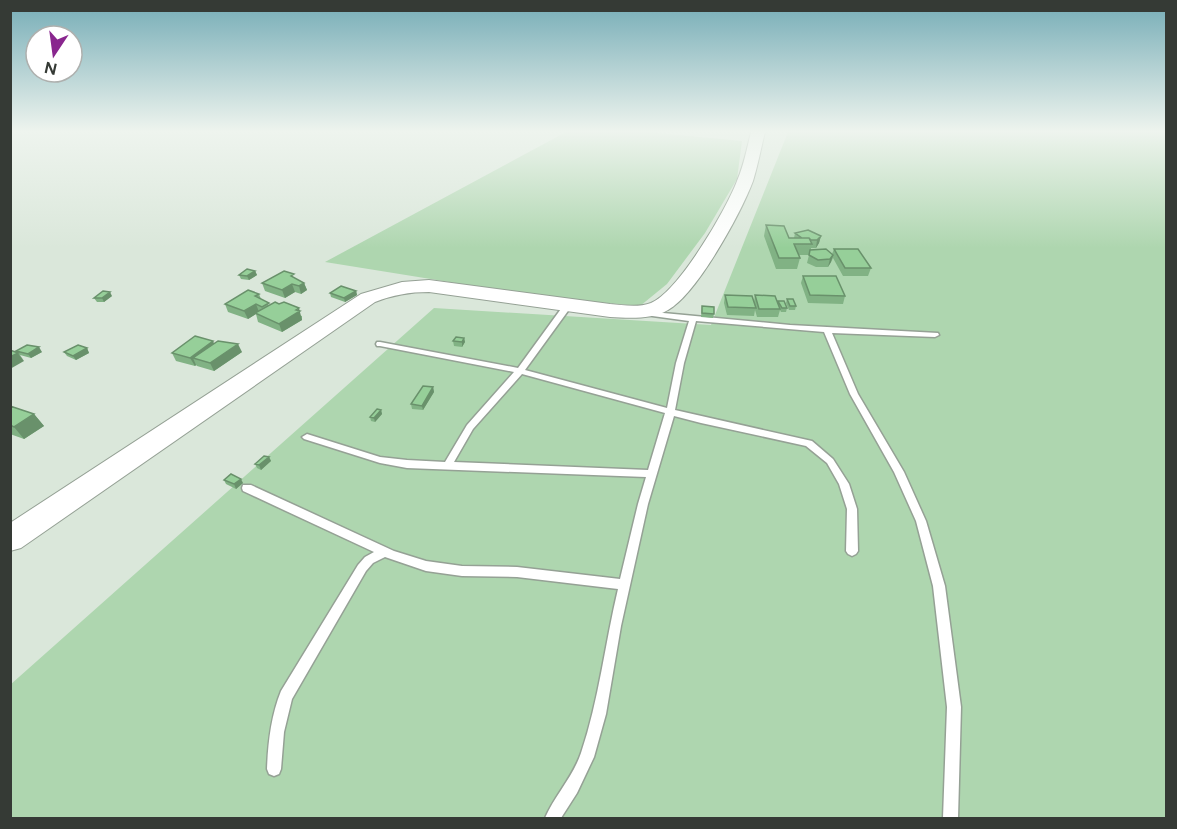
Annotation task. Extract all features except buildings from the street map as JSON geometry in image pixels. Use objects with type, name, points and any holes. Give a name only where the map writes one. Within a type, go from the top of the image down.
[{"type":"street","points":[[10,539],[368,298],[388,290],[417,285],[438,286],[628,311],[650,309],[664,304],[684,282],[712,243],[748,171]]},
{"type":"lane","points":[[448,465],[470,427],[520,371],[569,304]]},
{"type":"lane","points":[[628,311],[693,320],[827,331],[935,335]]},
{"type":"lane","points":[[553,819],[587,757],[599,714],[625,585],[670,411],[680,363],[693,320]]},
{"type":"lane","points":[[827,331],[854,394],[899,472],[921,521],[939,586],[954,707],[951,819]]},
{"type":"lane","points":[[380,344],[520,371],[670,411],[801,440],[817,449],[830,461],[844,484],[852,509],[852,551]]},
{"type":"lane","points":[[307,437],[380,460],[652,474]]},
{"type":"lane","points":[[247,488],[385,552],[426,566],[462,571],[517,572],[625,585]]},
{"type":"lane","points":[[274,769],[275,737],[286,696],[362,568],[369,560],[385,552]]},
{"type":"green space","points":[[494,171],[738,171],[737,179],[705,233],[667,284],[640,306],[542,297],[325,262]]},
{"type":"green space","points":[[773,171],[1166,171],[1166,818],[11,818],[10,685],[434,308],[711,325]]}]
